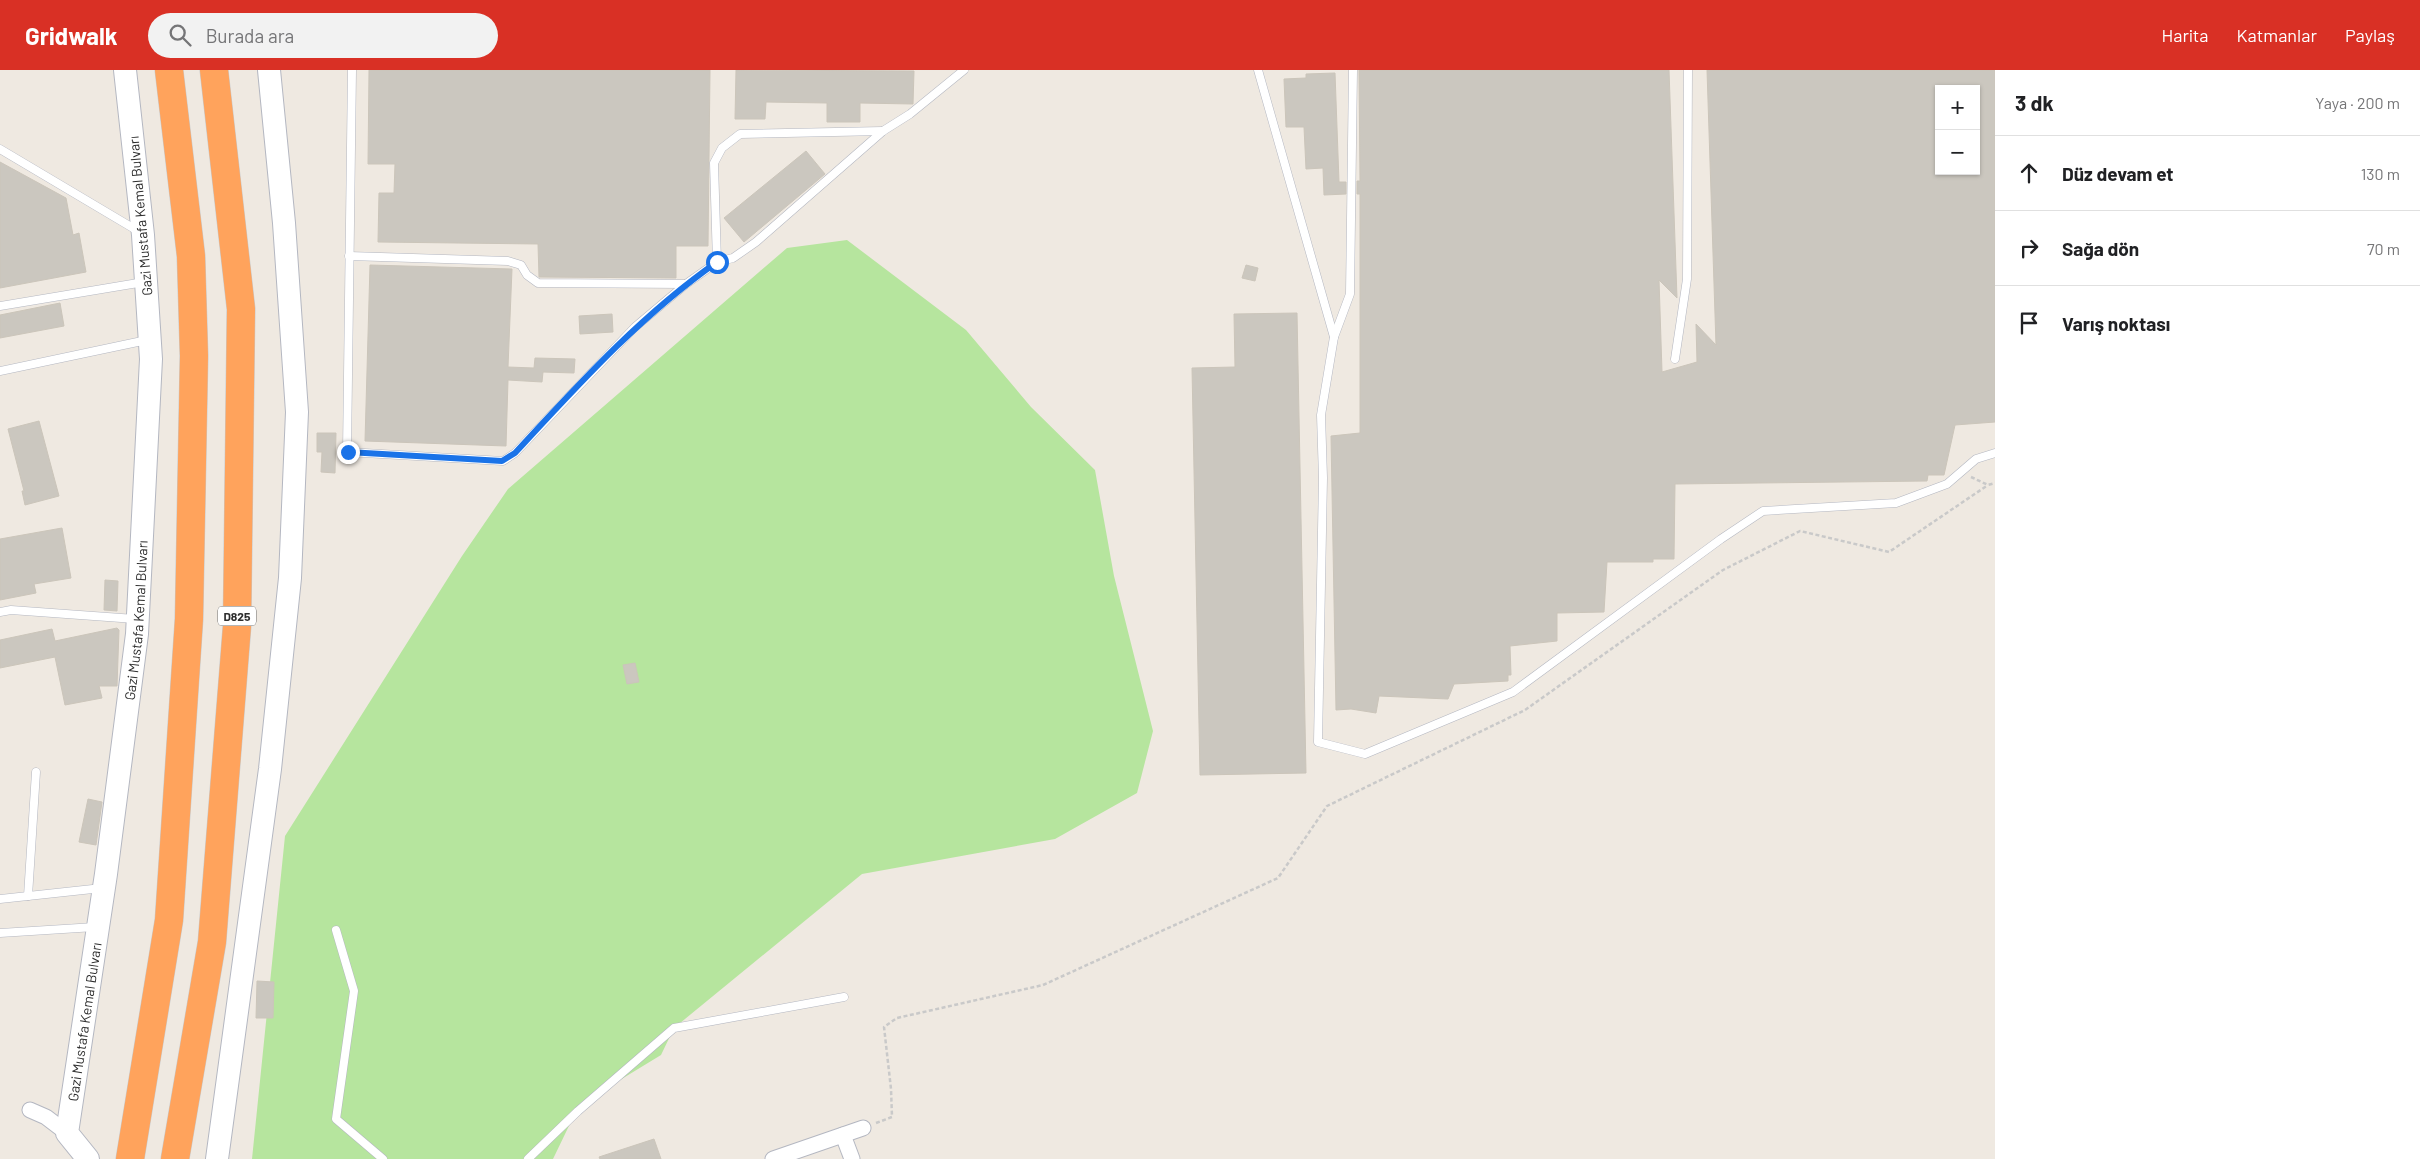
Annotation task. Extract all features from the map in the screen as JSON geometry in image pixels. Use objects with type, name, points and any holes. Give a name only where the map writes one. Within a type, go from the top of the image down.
[{"type":"highway","points":[[130,1159],[169,920],[189,618],[194,356],[191,265],[169,70]]},
{"type":"highway","name":"D825","points":[[175,1159],[212,942],[237,626],[240,309],[214,70]]},
{"type":"street","name":"Gazi Mustafa Kemal Bulvarı","points":[[67,1133],[103,888],[138,619],[151,358],[143,235],[126,70]]},
{"type":"street","points":[[217,1159],[270,769],[290,578],[297,412],[284,223],[269,70]]},
{"type":"street","points":[[30,1110],[46,1117],[67,1133],[88,1159]]},
{"type":"street","points":[[773,1159],[863,1128]]},
{"type":"street","points":[[843,1135],[852,1159]]},
{"type":"lane","points":[[352,70],[348,452],[502,461],[515,453],[635,327],[686,284],[717,262],[734,258],[756,242],[883,131],[910,114],[964,70]]},
{"type":"lane","points":[[1258,70],[1334,337]]},
{"type":"lane","points":[[1353,70],[1350,294],[1334,337],[1320,415],[1323,478],[1318,742],[1365,754],[1513,692],[1721,539],[1763,511],[1896,503],[1947,484],[1976,459],[1995,453]]},
{"type":"lane","points":[[1676,359],[1687,279],[1688,70]]},
{"type":"lane","points":[[717,262],[714,163],[722,148],[740,134],[883,131]]},
{"type":"lane","points":[[0,149],[143,235]]},
{"type":"lane","points":[[349,256],[508,260],[521,265],[527,275],[538,284],[686,284]]},
{"type":"lane","points":[[0,306],[146,282]]},
{"type":"lane","points":[[0,371],[150,339]]},
{"type":"lane","points":[[0,612],[11,610],[138,619]]},
{"type":"lane","points":[[28,896],[36,772]]},
{"type":"lane","points":[[0,899],[103,888]]},
{"type":"lane","points":[[0,933],[97,927]]},
{"type":"lane","points":[[336,930],[354,991],[336,1119],[383,1159]]},
{"type":"lane","points":[[528,1159],[578,1111],[674,1028],[844,997]]},
{"type":"path","points":[[1961,471],[1988,485]]},
{"type":"path","points":[[863,1128],[892,1117],[892,1089],[884,1027],[897,1018],[1044,985],[1278,878],[1327,806],[1525,710],[1723,570],[1800,531],[1889,552],[1988,485],[1995,483]]},
{"type":"green space","points":[[847,240],[966,330],[1031,407],[1095,470],[1114,576],[1153,731],[1137,793],[1055,839],[862,874],[674,1028],[661,1055],[579,1105],[553,1159],[252,1159],[285,836],[462,556],[508,489],[787,248]]},
{"type":"building","points":[[369,70],[710,70],[708,246],[676,246],[676,278],[539,277],[538,244],[378,242],[379,193],[394,193],[395,164],[368,164]]},
{"type":"building","points":[[736,70],[914,71],[913,104],[860,103],[860,122],[827,122],[827,103],[766,102],[765,119],[735,119]]},
{"type":"building","points":[[1359,70],[1669,70],[1677,298],[1659,280],[1662,372],[1697,362],[1696,324],[1716,345],[1707,70],[1995,70],[1995,422],[1955,425],[1944,475],[1928,475],[1927,481],[1675,484],[1674,559],[1653,559],[1653,562],[1607,562],[1604,612],[1557,613],[1557,641],[1510,646],[1511,675],[1508,675],[1508,681],[1454,684],[1448,699],[1379,696],[1376,713],[1351,709],[1336,710],[1331,436],[1360,433],[1360,194],[1357,194],[1357,181],[1360,181]]},
{"type":"building","points":[[1335,73],[1339,182],[1346,182],[1346,194],[1324,195],[1323,168],[1306,169],[1304,127],[1286,127],[1284,79],[1306,78],[1306,74]]},
{"type":"building","points":[[806,151],[825,174],[744,242],[724,218]]},
{"type":"building","points":[[0,162],[66,198],[73,235],[79,233],[86,272],[0,288]]},
{"type":"building","points":[[370,265],[512,269],[508,367],[534,368],[535,358],[575,359],[574,373],[543,372],[542,382],[508,380],[506,446],[365,441]]},
{"type":"building","points":[[1246,265],[1258,268],[1255,281],[1242,278]]},
{"type":"building","points":[[60,303],[64,326],[0,338],[0,315]]},
{"type":"building","points":[[1297,313],[1306,773],[1200,775],[1192,368],[1235,367],[1234,314]]},
{"type":"building","points":[[612,314],[613,332],[580,334],[579,316]]},
{"type":"building","points":[[39,421],[59,496],[25,505],[22,491],[24,491],[8,429]]},
{"type":"building","points":[[317,433],[336,433],[335,473],[321,472],[322,452],[317,452]]},
{"type":"building","points":[[62,528],[71,578],[34,584],[36,593],[0,600],[0,539]]},
{"type":"building","points":[[105,580],[118,581],[117,611],[104,610]]},
{"type":"building","points":[[117,628],[119,630],[117,686],[99,686],[102,698],[65,705],[55,657],[0,668],[0,640],[52,629],[55,641]]},
{"type":"building","points":[[635,663],[639,682],[627,684],[623,665]]},
{"type":"building","points":[[88,799],[102,802],[96,845],[79,842]]},
{"type":"building","points":[[257,981],[274,982],[273,1018],[256,1018]]},
{"type":"building","points":[[654,1139],[661,1159],[600,1159],[599,1157]]},
{"type":"route","points":[[348,452],[502,461],[515,453],[556,407],[635,327],[686,284],[717,262]]}]
